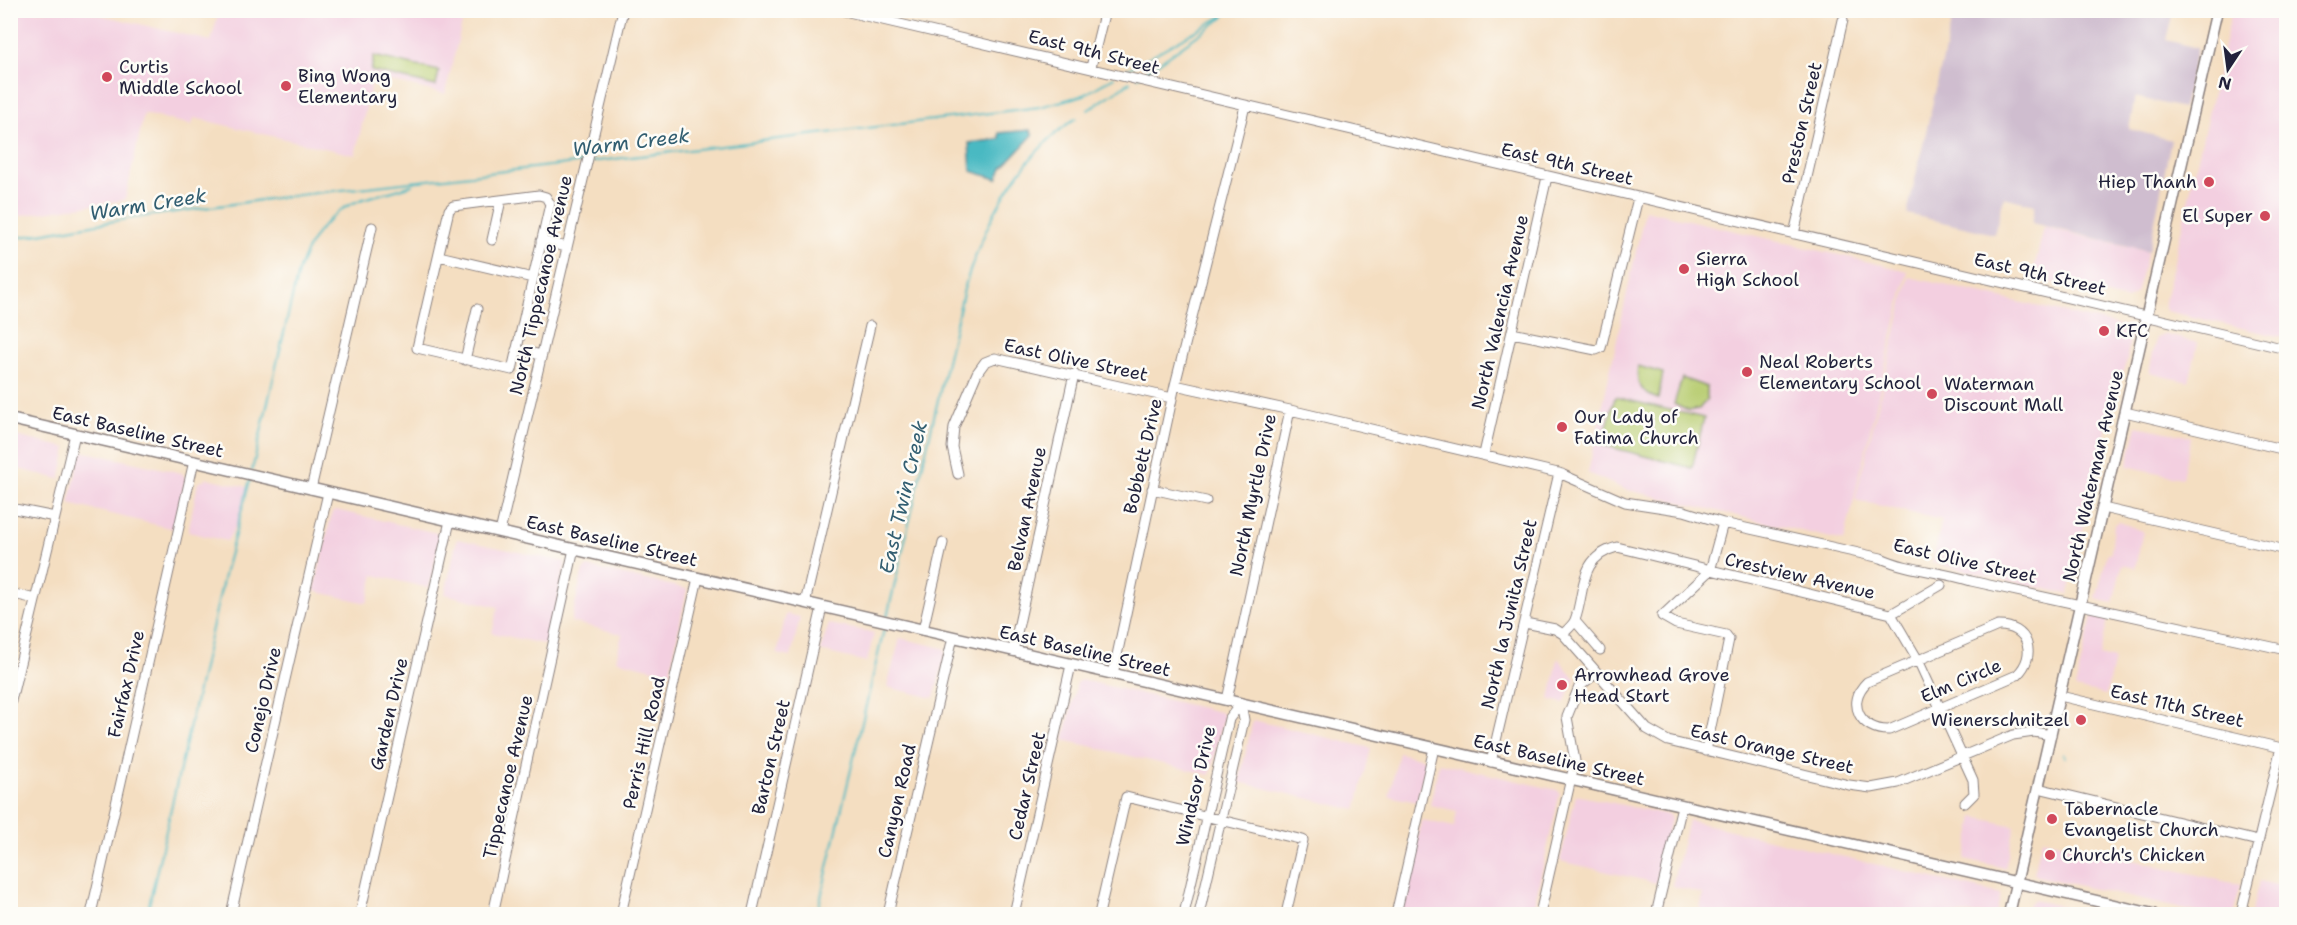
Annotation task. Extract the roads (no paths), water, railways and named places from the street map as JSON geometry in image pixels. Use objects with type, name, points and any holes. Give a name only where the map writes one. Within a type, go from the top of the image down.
[{"type":"main road","name":"North Waterman Avenue","points":[[2009,915],[2217,10]]},
{"type":"main road","name":"East Baseline Street","points":[[10,419],[2017,883],[2129,912],[2153,915]]},
{"type":"street","name":"North Tippecanoe Avenue","points":[[500,532],[623,10]]},
{"type":"street","name":"East 9th Street","points":[[840,10],[2286,349]]},
{"type":"street","points":[[1091,67],[1105,10]]},
{"type":"street","name":"Preston Street","points":[[1794,234],[1843,20]]},
{"type":"street","name":"Bobbett Drive","points":[[1113,674],[1175,384],[1245,106]]},
{"type":"street","name":"North Valencia Avenue","points":[[1484,454],[1547,177]]},
{"type":"street","points":[[539,195],[546,197],[550,204],[512,370],[417,348],[449,210],[453,206],[501,200],[539,195]]},
{"type":"street","points":[[1512,333],[1596,350],[1601,348],[1638,198]]},
{"type":"street","points":[[492,240],[501,200]]},
{"type":"street","points":[[311,489],[372,227]]},
{"type":"street","points":[[541,241],[567,247]]},
{"type":"street","points":[[439,256],[533,278]]},
{"type":"street","points":[[465,360],[477,309]]},
{"type":"street","points":[[805,603],[870,326]]},
{"type":"street","points":[[516,350],[542,356]]},
{"type":"street","name":"East Olive Street","points":[[958,474],[952,447],[954,427],[985,362],[995,358],[1074,374],[1172,398]]},
{"type":"street","name":"Belvan Avenue","points":[[1013,651],[1074,374]]},
{"type":"street","name":"North Myrtle Drive","points":[[1175,384],[1290,410],[1227,700]]},
{"type":"street","name":"East Olive Street","points":[[1290,410],[1578,476],[1636,502],[1684,511],[1723,523],[1881,558],[1902,566],[1937,570],[1971,581],[2081,603],[2286,650]]},
{"type":"street","points":[[2125,412],[2286,450]]},
{"type":"street","points":[[10,705],[75,434]]},
{"type":"street","name":"Fairfax Drive","points":[[91,915],[194,461]]},
{"type":"street","name":"North la Junita Street","points":[[1491,762],[1559,473]]},
{"type":"street","points":[[1152,489],[1206,501]]},
{"type":"street","name":"Conejo Drive","points":[[231,915],[328,493]]},
{"type":"street","points":[[10,508],[55,518]]},
{"type":"street","points":[[2103,508],[2286,550]]},
{"type":"street","name":"Garden Drive","points":[[360,915],[450,521]]},
{"type":"street","points":[[1525,623],[1556,629],[1563,634],[1575,621],[1584,574],[1588,567],[1609,549],[1617,548],[1710,571],[1723,523]]},
{"type":"street","points":[[923,630],[943,543]]},
{"type":"street","name":"Tippecanoe Avenue","points":[[493,915],[574,549]]},
{"type":"street","name":"Crestview Avenue","points":[[1707,751],[1729,639],[1726,635],[1676,624],[1662,616],[1710,571],[1891,614],[1941,585]]},
{"type":"street","name":"Perris Hill Road","points":[[621,915],[698,578]]},
{"type":"street","points":[[10,593],[35,599]]},
{"type":"street","name":"Barton Street","points":[[752,915],[822,607]]},
{"type":"street","points":[[1891,614],[1918,660],[1962,755],[1975,787],[1968,801]]},
{"type":"street","points":[[1575,621],[1600,650]]},
{"type":"street","name":"Elm Circle","points":[[1998,626],[2017,630],[2028,643],[2028,660],[2017,675],[1889,730],[1871,727],[1859,715],[1857,698],[1867,682],[1918,660],[1998,626]]},
{"type":"street","name":"East Orange Street","points":[[1563,634],[1647,729],[1668,741],[1871,788],[1898,783],[2023,732],[2050,735]]},
{"type":"street","name":"Canyon Road","points":[[888,915],[952,637]]},
{"type":"street","name":"Cedar Street","points":[[1014,915],[1071,665]]},
{"type":"street","points":[[1540,915],[1571,780],[1575,752],[1568,717],[1579,687],[1596,673]]},
{"type":"street","name":"East 11th Street","points":[[2060,696],[2283,748]]},
{"type":"street","name":"Windsor Drive","points":[[1184,915],[1229,719],[1241,703]]},
{"type":"street","name":"Windsor Drive","points":[[1199,915],[1244,720],[1241,703]]},
{"type":"street","points":[[1396,915],[1434,748]]},
{"type":"street","points":[[2241,915],[2283,748]]},
{"type":"street","points":[[2038,789],[2258,842]]},
{"type":"street","points":[[1099,915],[1126,797],[1303,840],[1286,915]]},
{"type":"street","points":[[1656,915],[1682,806]]},
{"type":"water","points":[[1030,130],[1033,135],[1002,168],[997,179],[971,171],[969,143],[1000,139],[999,133]]},
{"type":"waterway","name":"Warm Creek","points":[[1121,73],[1233,10]]},
{"type":"waterway","name":"East Twin Creek","points":[[1138,77],[1224,17]]},
{"type":"waterway","name":"Warm Creek","points":[[590,162],[1040,107],[1084,95],[1114,77]]},
{"type":"waterway","name":"East Twin Creek","points":[[1088,110],[1130,82]]},
{"type":"waterway","name":"East Twin Creek","points":[[887,617],[964,289],[972,264],[993,216],[1020,172],[1055,134],[1076,118]]},
{"type":"waterway","name":"Warm Creek","points":[[10,239],[132,218],[290,196],[584,162]]},
{"type":"waterway","points":[[252,471],[298,272],[308,248],[330,219],[351,204],[412,185]]},
{"type":"waterway","points":[[147,914],[226,567],[250,480]]},
{"type":"waterway","name":"East Twin Creek","points":[[817,914],[885,625]]},
{"type":"place","name":"Curtis Middle School","points":[[107,77]]},
{"type":"place","name":"Bing Wong Elementary","points":[[286,86]]},
{"type":"place","name":"Hiep Thanh","points":[[2209,182]]},
{"type":"place","name":"El Super","points":[[2265,216]]},
{"type":"place","name":"Sierra High School","points":[[1684,269]]},
{"type":"place","name":"KFC","points":[[2104,331]]},
{"type":"place","name":"Neal Roberts Elementary School","points":[[1747,372]]},
{"type":"place","name":"Waterman Discount Mall","points":[[1932,394]]},
{"type":"place","name":"Our Lady of Fatima Church","points":[[1562,427]]},
{"type":"place","name":"Arrowhead Grove Head Start","points":[[1562,685]]},
{"type":"place","name":"Wienerschnitzel","points":[[2081,720]]},
{"type":"place","name":"Tabernacle Evangelist Church","points":[[2052,819]]},
{"type":"place","name":"Church's Chicken","points":[[2050,855]]}]
